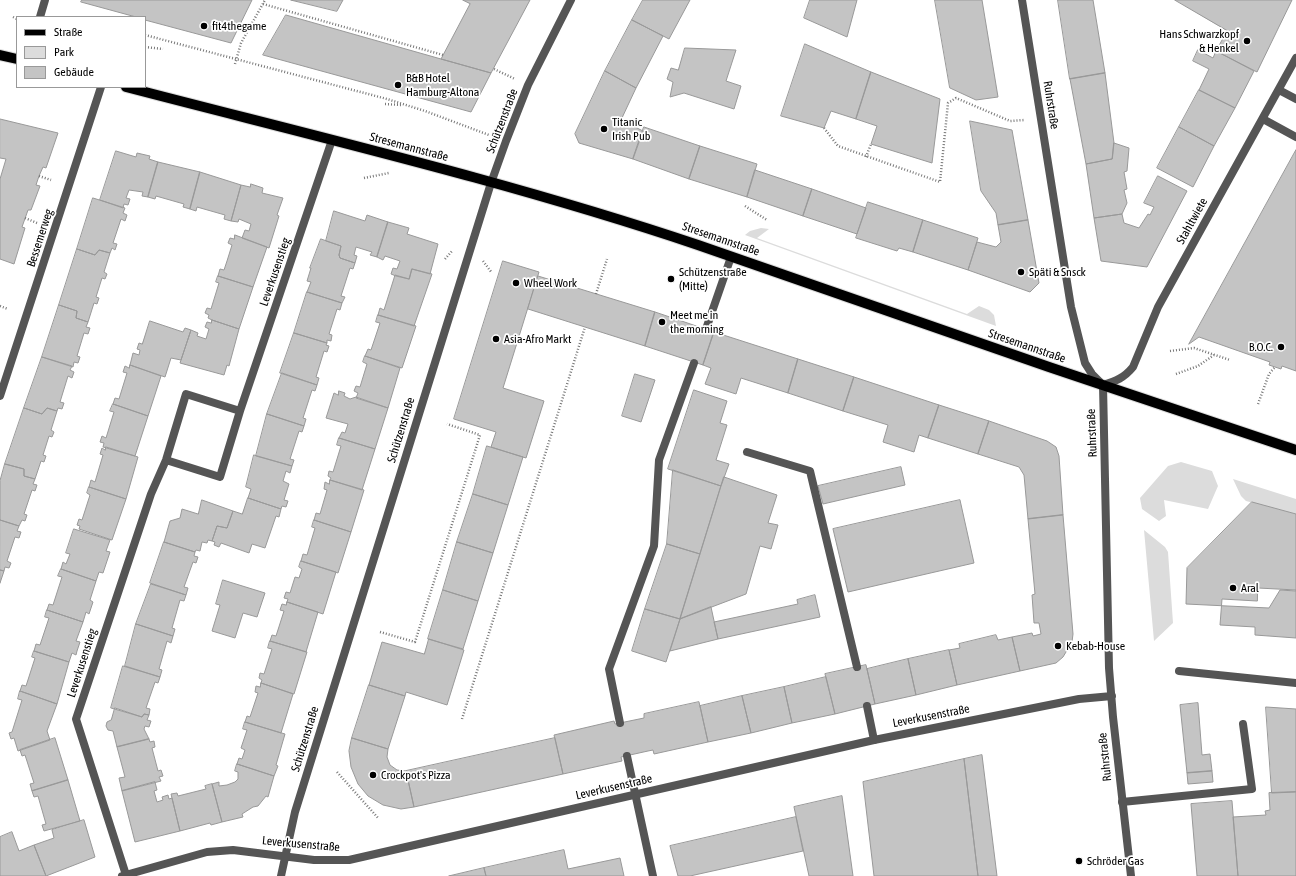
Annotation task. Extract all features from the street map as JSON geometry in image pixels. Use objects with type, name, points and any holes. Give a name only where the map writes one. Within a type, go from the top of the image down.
[{"type":"main road","points":[[0,55],[16,59]]},
{"type":"main road","name":"Stresemannstraße","points":[[130,88],[492,183],[628,222],[1209,422],[1296,450]]},
{"type":"street","points":[[40,16],[44,0]]},
{"type":"street","name":"Schützenstraße","points":[[281,876],[295,812],[311,759],[492,183],[506,141],[528,85],[571,0]]},
{"type":"street","name":"Ruhrstraße","points":[[1022,0],[1074,322],[1085,363],[1092,374],[1103,385],[1112,696],[1131,876]]},
{"type":"street","name":"Stahltwiete","points":[[1103,385],[1118,380],[1126,375],[1133,367],[1158,307],[1296,58]]},
{"type":"street","name":"Bessemerweg","points":[[0,396],[101,88]]},
{"type":"street","points":[[1279,90],[1296,99]]},
{"type":"street","points":[[1263,118],[1296,137]]},
{"type":"street","name":"Leverkusenstieg","points":[[166,460],[220,477],[240,410],[332,140]]},
{"type":"street","points":[[706,329],[731,257]]},
{"type":"street","points":[[620,723],[609,669],[654,546],[658,460],[694,362]]},
{"type":"street","name":"Leverkusenstieg","points":[[124,875],[76,719],[151,494],[166,460],[186,394],[240,410]]},
{"type":"street","points":[[747,452],[810,471],[857,667]]},
{"type":"street","points":[[1179,670],[1296,683]]},
{"type":"street","name":"Leverkusenstraße","points":[[124,875],[207,852],[233,850],[314,860],[349,860],[874,740],[1079,699],[1112,696]]},
{"type":"street","points":[[867,706],[874,740]]},
{"type":"street","points":[[1122,802],[1252,789],[1243,724]]},
{"type":"street","points":[[627,756],[654,876]]},
{"type":"path","points":[[235,64],[241,43],[265,0]]},
{"type":"path","points":[[262,4],[443,55]]},
{"type":"path","points":[[146,35],[405,105],[489,135]]},
{"type":"path","points":[[146,47],[163,49]]},
{"type":"path","points":[[494,69],[528,85]]},
{"type":"path","points":[[824,128],[838,146],[940,182],[948,103],[956,98],[1010,121],[1041,118]]},
{"type":"path","points":[[385,104],[405,105]]},
{"type":"path","points":[[866,157],[871,144]]},
{"type":"path","points":[[40,176],[51,180]]},
{"type":"path","points":[[745,206],[767,220]]},
{"type":"path","points":[[25,218],[37,223]]},
{"type":"path","points":[[596,294],[607,259]]},
{"type":"path","points":[[0,306],[8,309]]},
{"type":"path","points":[[462,719],[585,327]]},
{"type":"path","points":[[1170,351],[1194,348],[1230,360]]},
{"type":"path","points":[[1176,374],[1198,366],[1214,355]]},
{"type":"path","points":[[1258,404],[1269,374],[1275,367]]},
{"type":"path","points":[[380,632],[415,642],[480,435],[447,424]]},
{"type":"path","points":[[337,772],[379,819]]},
{"type":"green space","points":[[761,228],[769,229],[757,238],[967,314],[979,306],[989,310],[994,315],[996,326],[745,235],[750,231]]},
{"type":"green space","points":[[1181,462],[1212,471],[1218,486],[1208,509],[1164,500],[1166,516],[1159,521],[1142,509],[1140,498],[1168,466]]},
{"type":"green space","points":[[1233,479],[1296,499],[1296,514],[1246,501],[1241,496]]},
{"type":"green space","points":[[1144,530],[1165,547],[1168,552],[1173,623],[1154,641]]},
{"type":"building","points":[[82,0],[252,0],[231,43],[146,20],[146,16],[132,16],[81,2]]},
{"type":"building","points":[[291,0],[343,0],[337,11]]},
{"type":"building","points":[[463,0],[530,0],[491,73],[441,59],[470,4]]},
{"type":"building","points":[[643,0],[690,0],[669,39],[632,20]]},
{"type":"building","points":[[810,0],[857,0],[847,37],[804,18]]},
{"type":"building","points":[[935,0],[982,0],[998,97],[976,100],[950,88]]},
{"type":"building","points":[[1058,0],[1093,0],[1105,73],[1070,79]]},
{"type":"building","name":"Hans Schwarzkopf & Henkel","points":[[1175,0],[1292,0],[1257,72],[1216,51],[1227,31]]},
{"type":"building","points":[[286,15],[491,73],[471,112],[263,55]]},
{"type":"building","points":[[632,20],[663,36],[636,88],[605,71]]},
{"type":"building","points":[[805,44],[871,72],[856,119],[831,111],[824,128],[781,116]]},
{"type":"building","points":[[685,48],[736,50],[726,81],[741,86],[734,109],[684,93],[670,97],[673,82],[667,79],[671,68],[678,70]]},
{"type":"building","points":[[1198,50],[1213,58],[1216,51],[1254,71],[1235,108],[1199,90],[1209,69],[1193,61]]},
{"type":"building","points":[[605,71],[636,88],[621,120],[643,131],[633,159],[579,143],[575,134]]},
{"type":"building","points":[[871,72],[940,99],[932,163],[871,144],[877,126],[856,119]]},
{"type":"building","points":[[1105,73],[1114,143],[1112,159],[1086,164],[1070,79]]},
{"type":"building","points":[[1199,90],[1235,108],[1214,146],[1179,127]]},
{"type":"building","points":[[0,119],[58,133],[46,168],[43,167],[39,176],[36,185],[40,186],[31,210],[28,210],[22,227],[25,228],[14,264],[0,259],[0,179],[6,159],[0,158]]},
{"type":"building","points":[[970,121],[1012,130],[1028,220],[998,225],[996,213],[981,191]]},
{"type":"building","points":[[644,127],[700,146],[689,179],[633,159]]},
{"type":"building","points":[[1179,127],[1214,146],[1193,187],[1157,168]]},
{"type":"building","points":[[1114,143],[1129,148],[1127,171],[1124,172],[1127,189],[1124,190],[1127,203],[1122,214],[1094,218],[1086,164],[1112,159]]},
{"type":"building","points":[[700,146],[757,164],[747,197],[689,179]]},
{"type":"building","points":[[1296,150],[1296,371],[1282,366],[1281,369],[1269,365],[1270,362],[1199,337],[1189,344]]},
{"type":"building","points":[[116,151],[136,157],[137,153],[150,156],[149,159],[158,162],[148,197],[142,196],[143,192],[129,190],[126,198],[130,199],[128,205],[124,204],[123,208],[100,200]]},
{"type":"building","points":[[158,162],[200,172],[190,209],[183,207],[184,204],[156,196],[155,199],[148,197]]},
{"type":"building","points":[[755,170],[812,189],[803,216],[747,197]]},
{"type":"building","points":[[200,172],[241,185],[231,221],[224,219],[225,215],[197,207],[196,211],[190,209]]},
{"type":"building","points":[[1158,176],[1187,191],[1147,267],[1101,261],[1094,218],[1122,214],[1124,223],[1139,228],[1148,214],[1150,215],[1154,207],[1144,203]]},
{"type":"building","points":[[251,184],[263,188],[262,193],[283,198],[269,248],[242,238],[245,230],[249,231],[251,224],[239,219],[238,222],[231,221],[241,185],[250,187]]},
{"type":"building","points":[[812,189],[866,208],[857,234],[803,216]]},
{"type":"building","points":[[93,198],[125,208],[123,213],[127,215],[125,221],[121,219],[113,243],[117,244],[115,250],[112,248],[110,253],[99,250],[95,255],[77,249]]},
{"type":"building","points":[[868,202],[923,220],[913,252],[899,248],[897,251],[856,238]]},
{"type":"building","points":[[334,211],[365,221],[367,215],[388,222],[377,257],[370,255],[372,252],[356,247],[354,255],[357,256],[355,263],[340,258],[339,255],[341,246],[326,241]]},
{"type":"building","points":[[923,220],[978,238],[968,270],[913,252]]},
{"type":"building","points":[[1028,220],[1039,283],[1030,292],[968,270],[977,242],[996,247],[1001,242],[998,225]]},
{"type":"building","points":[[388,222],[409,228],[407,234],[438,244],[430,274],[412,269],[409,279],[396,276],[391,274],[393,268],[397,269],[400,261],[385,256],[383,260],[377,257]]},
{"type":"building","points":[[235,235],[267,247],[253,287],[218,276],[220,269],[224,270],[227,261],[232,245],[228,243],[230,238],[234,239]]},
{"type":"building","points":[[321,239],[341,246],[339,255],[340,258],[355,263],[353,269],[350,268],[341,296],[345,297],[342,303],[307,292],[311,282],[307,281],[310,268]]},
{"type":"building","points":[[77,249],[95,255],[99,250],[110,253],[104,272],[107,274],[105,279],[102,278],[96,297],[99,298],[97,304],[94,303],[88,322],[76,318],[77,311],[59,305]]},
{"type":"building","points":[[503,261],[539,272],[503,388],[544,401],[526,458],[491,447],[496,432],[454,419]]},
{"type":"building","points":[[412,269],[432,274],[414,326],[378,315],[380,308],[384,310],[395,275],[409,279]]},
{"type":"building","points":[[218,276],[253,287],[239,329],[212,320],[208,318],[209,315],[205,313],[207,308],[211,309],[219,283],[216,282]]},
{"type":"building","points":[[538,276],[655,312],[645,346],[528,309]]},
{"type":"building","points":[[307,292],[342,303],[340,310],[337,309],[329,334],[332,335],[331,341],[327,340],[327,343],[294,333]]},
{"type":"building","points":[[59,305],[77,311],[76,318],[88,322],[86,327],[90,328],[88,334],[84,333],[77,356],[80,357],[78,363],[74,362],[73,367],[42,357]]},
{"type":"building","points":[[655,312],[714,332],[703,365],[645,346]]},
{"type":"building","points":[[378,315],[416,326],[402,368],[365,356],[368,349],[371,350],[380,323],[376,322]]},
{"type":"building","points":[[212,320],[239,329],[229,366],[227,365],[224,375],[180,363],[191,330],[198,333],[197,336],[206,339],[209,329],[205,327],[207,322],[211,323]]},
{"type":"building","points":[[150,321],[183,332],[185,328],[191,330],[181,360],[171,358],[165,377],[130,365],[133,353],[139,355],[140,350],[137,349],[139,343],[142,344]]},
{"type":"building","points":[[714,332],[798,359],[788,393],[741,378],[736,394],[705,384],[711,368],[703,365]]},
{"type":"building","points":[[294,333],[327,343],[326,345],[329,346],[327,352],[324,351],[316,377],[319,378],[317,385],[280,373]]},
{"type":"building","points":[[365,356],[400,368],[388,408],[356,398],[358,393],[354,391],[356,386],[360,387],[367,364],[363,362]]},
{"type":"building","points":[[42,357],[72,366],[70,370],[74,372],[72,378],[68,376],[60,402],[64,403],[62,409],[58,408],[57,411],[47,408],[42,414],[24,408]]},
{"type":"building","points":[[798,359],[854,377],[843,411],[788,393]]},
{"type":"building","points":[[130,365],[161,376],[148,416],[113,404],[115,398],[119,399],[127,373],[123,372],[125,366],[129,368]]},
{"type":"building","points":[[282,373],[317,385],[315,391],[312,390],[303,418],[306,419],[304,426],[267,414]]},
{"type":"building","points":[[635,374],[655,380],[641,422],[622,416]]},
{"type":"building","points":[[854,377],[939,405],[928,438],[919,435],[914,452],[883,442],[888,425],[843,411]]},
{"type":"building","points":[[694,390],[727,401],[720,423],[727,425],[716,460],[729,464],[721,486],[668,469]]},
{"type":"building","points":[[339,391],[345,393],[344,396],[350,399],[356,397],[388,408],[375,449],[339,438],[342,432],[345,433],[348,424],[326,418],[334,393],[338,395]]},
{"type":"building","points":[[113,404],[148,416],[135,456],[103,447],[104,443],[100,442],[102,436],[106,438],[114,412],[110,411]]},
{"type":"building","points":[[939,405],[989,421],[978,454],[928,438]]},
{"type":"building","points":[[24,408],[42,414],[47,408],[57,411],[51,430],[54,432],[52,437],[49,436],[43,455],[46,456],[44,462],[41,461],[35,479],[24,476],[24,469],[5,464]]},
{"type":"building","points":[[267,414],[304,426],[302,432],[299,431],[290,459],[294,460],[292,466],[256,456]]},
{"type":"building","points":[[989,421],[1047,441],[1056,447],[1059,456],[1063,515],[1028,519],[1024,475],[1019,467],[978,454]]},
{"type":"building","points":[[339,438],[375,449],[362,490],[330,480],[331,478],[328,476],[329,471],[333,472],[341,446],[337,445]]},
{"type":"building","points":[[487,446],[523,457],[508,505],[473,494]]},
{"type":"building","points":[[106,447],[138,457],[126,499],[89,487],[91,480],[95,482],[103,455],[100,454],[102,448],[105,450]]},
{"type":"building","points":[[254,455],[292,466],[290,473],[286,471],[283,481],[289,484],[284,500],[288,501],[286,507],[282,506],[281,509],[248,498],[251,489],[246,487]]},
{"type":"building","points":[[5,464],[24,469],[24,476],[35,479],[33,484],[37,485],[35,491],[32,490],[24,514],[27,515],[25,521],[22,520],[19,526],[0,520],[0,481]]},
{"type":"building","points":[[901,467],[905,485],[823,504],[818,486]]},
{"type":"building","points":[[673,470],[721,486],[700,554],[667,544]]},
{"type":"building","points":[[724,477],[777,495],[768,523],[778,525],[771,549],[760,546],[746,594],[680,619]]},
{"type":"building","points":[[330,480],[364,490],[351,532],[314,520],[316,513],[320,514],[327,490],[324,489],[325,482],[329,484]]},
{"type":"building","points":[[89,487],[126,499],[112,540],[79,529],[80,526],[77,525],[79,519],[82,520],[90,495],[87,493]]},
{"type":"building","points":[[473,494],[508,505],[493,553],[457,542]]},
{"type":"building","points":[[248,498],[281,509],[279,517],[276,516],[265,548],[252,544],[249,553],[221,543],[219,547],[214,545],[215,542],[212,541],[217,526],[227,528],[233,511],[242,514]]},
{"type":"building","points":[[202,500],[233,511],[227,528],[217,526],[212,541],[208,540],[207,543],[202,542],[200,551],[196,550],[195,552],[164,542],[170,521],[180,518],[182,509],[198,514]]},
{"type":"building","points":[[960,500],[974,563],[848,592],[833,529]]},
{"type":"building","points":[[1252,502],[1296,514],[1296,591],[1280,590],[1269,608],[1186,604],[1187,568]]},
{"type":"building","points":[[1063,515],[1073,634],[1072,642],[1063,657],[1056,663],[1020,671],[1012,637],[1032,633],[1033,636],[1041,634],[1039,623],[1034,623],[1032,595],[1035,594],[1028,519]]},
{"type":"building","points":[[0,520],[19,526],[17,531],[21,532],[19,538],[15,537],[7,561],[11,563],[9,568],[5,567],[4,571],[0,570]]},
{"type":"building","points":[[314,520],[351,532],[338,573],[301,561],[303,554],[307,555],[315,528],[312,527]]},
{"type":"building","points":[[74,529],[110,540],[106,551],[110,552],[103,573],[99,572],[96,581],[61,569],[63,562],[66,564],[70,554],[66,553]]},
{"type":"building","points":[[164,542],[195,552],[194,556],[198,557],[196,563],[193,562],[184,587],[188,588],[186,595],[150,583]]},
{"type":"building","points":[[457,542],[493,553],[478,601],[443,590]]},
{"type":"building","points":[[667,544],[700,554],[680,619],[645,609]]},
{"type":"building","points":[[301,561],[336,572],[323,614],[287,602],[288,599],[284,598],[286,592],[290,593],[295,577],[299,578],[302,569],[299,567]]},
{"type":"building","points":[[61,569],[96,581],[90,600],[93,602],[89,614],[86,612],[83,622],[47,610],[49,604],[53,605],[62,577],[58,576]]},
{"type":"building","points":[[0,570],[4,571],[0,583]]},
{"type":"building","points":[[223,580],[265,593],[257,617],[243,613],[235,638],[212,631],[220,605],[216,604]]},
{"type":"building","points":[[151,584],[186,595],[184,601],[180,600],[172,628],[175,629],[173,636],[136,624]]},
{"type":"building","points":[[1258,588],[1296,590],[1296,638],[1255,635],[1255,627],[1220,625],[1222,599],[1257,601]]},
{"type":"building","points":[[443,590],[478,601],[463,649],[428,639]]},
{"type":"building","points":[[815,595],[820,617],[718,639],[714,622],[798,604],[797,600]]},
{"type":"building","points":[[287,602],[318,612],[306,652],[270,641],[272,635],[276,636],[284,611],[280,610],[282,604],[286,605]]},
{"type":"building","points":[[711,607],[718,639],[670,651],[680,619]]},
{"type":"building","points":[[645,609],[680,619],[666,662],[632,651]]},
{"type":"building","points":[[47,610],[83,622],[76,641],[80,642],[76,655],[72,653],[69,662],[34,651],[36,644],[40,645],[49,618],[45,617]]},
{"type":"building","points":[[136,624],[173,636],[171,643],[167,641],[159,669],[162,670],[160,677],[125,666]]},
{"type":"building","points":[[996,635],[998,640],[1012,637],[1020,671],[957,685],[949,650],[960,648],[959,644]]},
{"type":"building","points":[[429,639],[464,650],[447,705],[406,692],[405,696],[369,685],[382,642],[424,654]]},
{"type":"building","points":[[270,641],[307,652],[294,694],[261,683],[262,680],[259,678],[260,673],[264,674],[272,649],[268,648]]},
{"type":"building","points":[[949,650],[957,685],[916,695],[908,659]]},
{"type":"building","points":[[34,651],[69,662],[57,704],[20,691],[22,685],[26,686],[35,658],[32,657]]},
{"type":"building","points":[[908,659],[916,695],[875,704],[867,669]]},
{"type":"building","points":[[866,665],[875,704],[835,714],[825,674]]},
{"type":"building","points":[[123,666],[160,677],[158,683],[155,682],[146,708],[150,709],[149,715],[144,714],[142,717],[111,708]]},
{"type":"building","points":[[826,677],[835,714],[792,723],[784,687]]},
{"type":"building","points":[[261,683],[293,694],[281,733],[245,722],[247,716],[250,717],[258,693],[255,692],[256,686],[260,687]]},
{"type":"building","points":[[369,685],[405,696],[388,749],[352,738]]},
{"type":"building","points":[[784,687],[792,723],[751,733],[742,696]]},
{"type":"building","points":[[20,691],[57,704],[47,731],[50,740],[18,751],[14,738],[11,739],[9,733],[12,732],[22,700],[18,699]]},
{"type":"building","points":[[742,696],[751,733],[708,742],[700,706]]},
{"type":"building","points":[[699,702],[708,742],[654,754],[653,750],[648,751],[621,757],[622,761],[563,774],[554,735],[614,721],[615,724],[644,718],[644,714]]},
{"type":"building","points":[[1198,703],[1202,755],[1210,754],[1212,771],[1187,773],[1180,705]]},
{"type":"building","points":[[1266,707],[1296,709],[1296,792],[1272,793]]},
{"type":"building","points":[[115,708],[142,717],[144,714],[149,715],[147,720],[151,721],[149,727],[145,726],[144,729],[149,739],[117,747],[113,731],[108,730],[106,726],[107,722],[111,720]]},
{"type":"building","points":[[245,722],[285,734],[276,765],[278,766],[274,776],[237,764],[239,758],[242,759],[245,750],[241,748],[247,730],[243,729]]},
{"type":"building","points":[[55,738],[68,780],[32,791],[30,784],[34,783],[25,755],[22,756],[20,750]]},
{"type":"building","points":[[352,738],[388,749],[387,757],[390,765],[397,770],[406,771],[414,807],[401,809],[383,805],[368,796],[358,784],[351,767],[349,751]]},
{"type":"building","points":[[555,738],[563,774],[414,807],[406,771]]},
{"type":"building","points":[[149,739],[150,742],[154,741],[155,747],[152,748],[158,771],[161,770],[163,776],[159,777],[161,781],[122,791],[119,778],[125,777],[117,747]]},
{"type":"building","points":[[982,755],[997,876],[978,876],[964,759]]},
{"type":"building","points":[[964,759],[978,876],[874,876],[863,782]]},
{"type":"building","points":[[237,764],[274,776],[268,797],[266,796],[258,806],[253,807],[242,814],[243,817],[222,822],[212,784],[219,782],[219,786],[235,782],[238,779],[238,772],[235,771]]},
{"type":"building","points":[[1212,771],[1213,782],[1188,784],[1187,773]]},
{"type":"building","points":[[68,780],[80,821],[44,831],[42,825],[46,824],[38,796],[34,797],[32,791]]},
{"type":"building","points":[[155,782],[157,790],[154,791],[157,802],[163,800],[162,797],[168,795],[169,799],[172,798],[180,831],[135,842],[122,791]]},
{"type":"building","points":[[212,784],[222,822],[211,825],[210,823],[180,831],[171,794],[177,793],[178,796],[206,789],[205,786]]},
{"type":"building","points":[[1296,792],[1296,876],[1238,876],[1233,817],[1266,815],[1265,811],[1270,810],[1269,793]]},
{"type":"building","points":[[842,796],[853,876],[809,876],[794,807]]},
{"type":"building","points":[[1232,801],[1238,876],[1197,876],[1191,804]]},
{"type":"building","points":[[796,817],[803,851],[690,876],[678,876],[670,846]]},
{"type":"building","points":[[84,820],[95,857],[46,876],[34,845],[54,838],[52,830]]},
{"type":"building","points":[[12,832],[19,851],[34,845],[46,876],[0,876],[0,837]]},
{"type":"building","points":[[564,850],[568,869],[620,858],[624,876],[486,876],[484,868]]},
{"type":"building","points":[[484,868],[486,876],[449,876]]},
{"type":"place","name":"fit4thegame","points":[[204,26]]},
{"type":"place","name":"Hans Schwarzkopf & Henkel","points":[[1247,41]]},
{"type":"place","name":"B&B Hotel Hamburg-Altona","points":[[398,85]]},
{"type":"place","name":"Titanic Irish Pub","points":[[604,129]]},
{"type":"place","name":"Späti & Snsck","points":[[1021,272]]},
{"type":"place","name":"Schützenstraße (Mitte)","points":[[671,279]]},
{"type":"place","name":"Wheel Work","points":[[516,283]]},
{"type":"place","name":"Meet me in the morning","points":[[662,322]]},
{"type":"place","name":"Asia-Afro Markt","points":[[496,339]]},
{"type":"place","name":"B.O.C.","points":[[1281,347]]},
{"type":"place","name":"Aral","points":[[1233,588]]},
{"type":"place","name":"Kebab-House","points":[[1058,646]]},
{"type":"place","name":"Crockpot's Pizza","points":[[373,775]]},
{"type":"place","name":"Schröder Gas","points":[[1079,861]]}]
